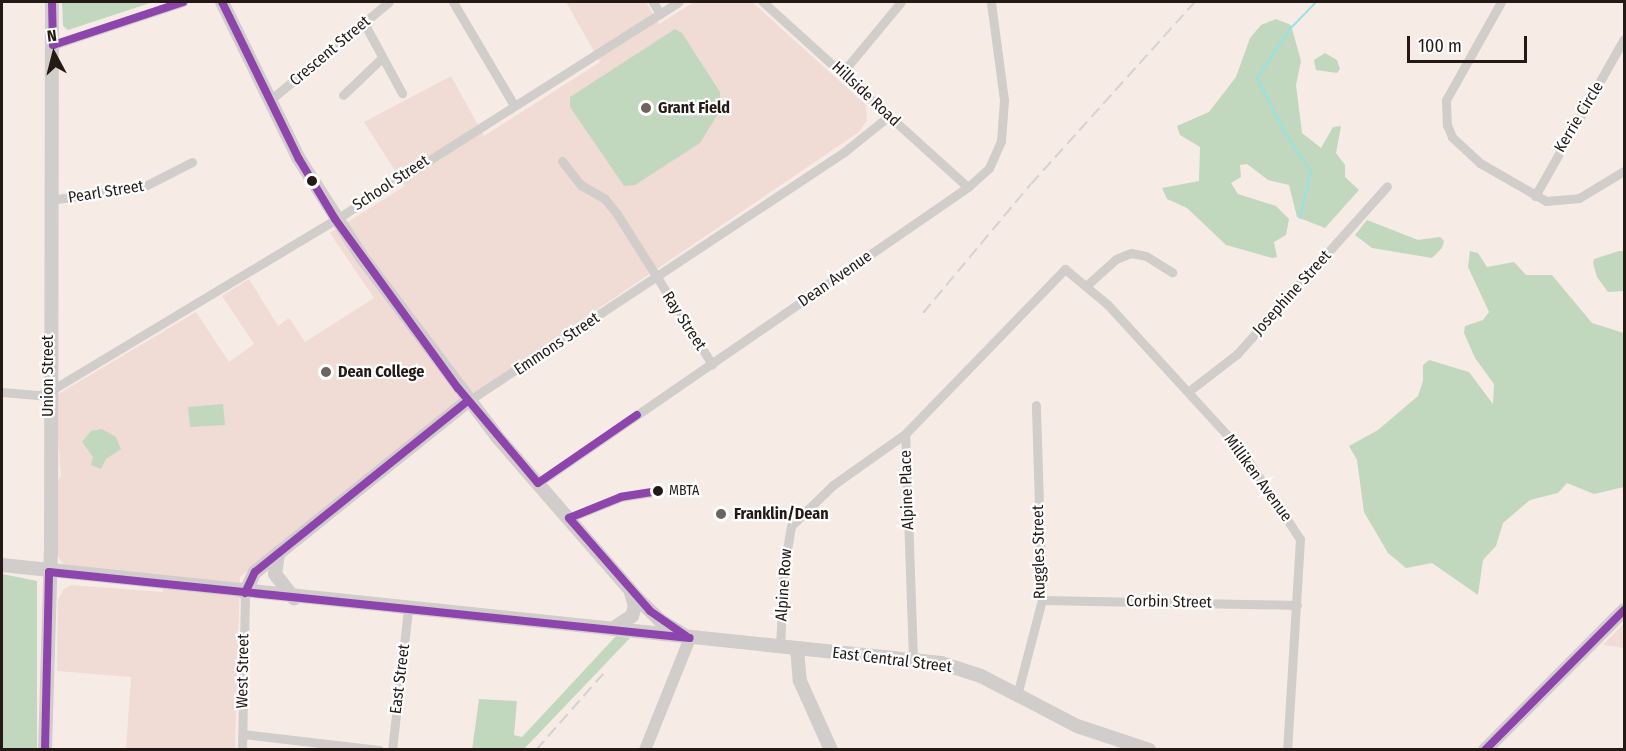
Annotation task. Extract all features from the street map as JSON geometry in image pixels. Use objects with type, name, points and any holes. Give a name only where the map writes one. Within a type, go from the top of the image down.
[{"type":"main road","name":"Union Street","points":[[45,750],[49,573],[48,392],[52,2]]},
{"type":"main road","points":[[222,2],[299,159],[335,219],[468,401],[629,588],[661,621],[690,638]]},
{"type":"main road","name":"Emmons Street","points":[[245,593],[251,576],[468,401]]},
{"type":"main road","points":[[278,553],[275,574],[294,598]]},
{"type":"main road","name":"East Central Street","points":[[2,565],[49,573],[913,659],[962,669],[1077,726],[1149,750]]},
{"type":"main road","points":[[612,628],[627,622],[634,612],[629,588]]},
{"type":"main road","points":[[1486,749],[1624,610]]},
{"type":"main road","points":[[797,649],[800,681],[831,750]]},
{"type":"street","points":[[53,45],[183,2]]},
{"type":"street","name":"Crescent Street","points":[[270,100],[389,2]]},
{"type":"street","points":[[453,2],[514,105]]},
{"type":"street","points":[[653,2],[660,14]]},
{"type":"street","name":"School Street","points":[[48,392],[335,219],[679,2]]},
{"type":"street","name":"Hillside Road","points":[[763,2],[968,187]]},
{"type":"street","points":[[842,73],[901,2]]},
{"type":"street","name":"Dean Avenue","points":[[538,483],[968,187],[989,168],[1003,125],[1004,100],[991,2]]},
{"type":"street","points":[[1501,2],[1451,86],[1446,100],[1446,118],[1452,137],[1464,150],[1535,196],[1556,202],[1572,200],[1624,171]]},
{"type":"street","points":[[364,23],[402,93]]},
{"type":"street","name":"Kerrie Circle","points":[[1535,196],[1624,39]]},
{"type":"street","points":[[344,95],[382,58]]},
{"type":"street","name":"Emmons Street","points":[[468,401],[844,153],[889,116]]},
{"type":"street","name":"Ray Street","points":[[562,161],[581,185],[593,192],[617,214],[655,278],[712,364]]},
{"type":"street","name":"Pearl Street","points":[[50,200],[143,187],[192,162]]},
{"type":"street","name":"Josephine Street","points":[[1190,391],[1237,354],[1387,186]]},
{"type":"street","points":[[1086,286],[1116,259],[1131,253],[1146,256],[1172,272]]},
{"type":"street","name":"Milliken Avenue","points":[[983,351],[1065,269],[1086,286],[1190,391],[1259,473],[1300,539],[1287,750]]},
{"type":"street","name":"Alpine Place","points":[[913,659],[905,434],[983,351]]},
{"type":"street","points":[[2,392],[48,392]]},
{"type":"street","name":"Ruggles Street","points":[[1017,695],[1042,600],[1036,405]]},
{"type":"street","name":"Alpine Row","points":[[780,647],[784,568],[791,526],[833,485],[905,434]]},
{"type":"street","points":[[569,518],[621,497],[658,491]]},
{"type":"street","name":"West Street","points":[[242,750],[245,593]]},
{"type":"street","name":"Corbin Street","points":[[1042,600],[1297,605]]},
{"type":"street","name":"East Street","points":[[392,750],[408,609]]},
{"type":"street","points":[[645,750],[690,638]]},
{"type":"street","points":[[243,734],[379,750]]},
{"type":"shaded area","name":"Dean College","points":[[566,2],[646,2],[659,24],[694,2],[752,2],[866,105],[867,120],[859,132],[452,408],[240,577],[235,749],[126,749],[131,677],[57,671],[58,600],[64,589],[71,585],[163,592],[162,577],[66,567],[57,556],[57,482],[61,476],[55,396],[196,312],[229,362],[254,344],[222,296],[249,279],[278,326],[289,318],[305,342],[374,298],[330,233],[405,186],[364,122],[451,76],[484,136],[600,62]]},
{"type":"shaded area","points":[[1624,623],[1624,648],[1603,645]]},
{"type":"green space","points":[[62,2],[153,2],[68,30],[63,26]]},
{"type":"green space","points":[[1276,19],[1291,25],[1301,61],[1296,85],[1302,133],[1321,148],[1333,127],[1341,126],[1336,153],[1345,165],[1345,177],[1359,190],[1325,228],[1297,217],[1289,185],[1268,180],[1247,164],[1240,165],[1241,177],[1231,183],[1238,194],[1276,206],[1289,219],[1286,235],[1274,242],[1277,257],[1272,258],[1226,245],[1187,208],[1167,199],[1162,188],[1199,181],[1200,147],[1180,135],[1177,126],[1209,112],[1236,77],[1250,38],[1261,25]]},
{"type":"green space","name":"Grant Field","points":[[675,29],[682,33],[720,92],[721,109],[700,143],[635,185],[624,186],[570,107],[570,97]]},
{"type":"green space","points":[[1325,53],[1337,60],[1340,69],[1337,73],[1316,70],[1314,60]]},
{"type":"green space","points":[[1367,220],[1418,240],[1440,237],[1444,241],[1442,248],[1432,258],[1372,248],[1355,235]]},
{"type":"green space","points":[[1470,251],[1478,253],[1487,267],[1514,262],[1526,275],[1552,275],[1592,323],[1624,333],[1624,487],[1594,494],[1567,483],[1558,493],[1530,500],[1503,523],[1496,546],[1483,560],[1478,595],[1432,563],[1406,568],[1388,553],[1364,512],[1357,460],[1349,446],[1378,430],[1418,396],[1423,381],[1423,365],[1429,360],[1469,372],[1493,404],[1494,384],[1475,358],[1464,333],[1465,326],[1483,320],[1489,312],[1468,267]]},
{"type":"green space","points":[[1624,251],[1624,291],[1608,292],[1597,277],[1594,259]]},
{"type":"green space","points":[[223,404],[225,425],[190,427],[188,407]]},
{"type":"green space","points":[[102,429],[116,437],[121,449],[106,459],[101,469],[91,465],[93,457],[82,442],[91,431]]},
{"type":"green space","points":[[2,574],[37,581],[37,749],[2,749]]},
{"type":"green space","points":[[616,636],[630,638],[524,749],[472,750],[479,699],[517,701],[514,735],[522,737]]},
{"type":"waterway","points":[[1300,218],[1311,172],[1285,133],[1257,78],[1290,29],[1316,2]]},
{"type":"railway","points":[[923,313],[1031,184],[1195,2]]},
{"type":"railway","points":[[536,750],[604,673]]},
{"type":"transit line","points":[[52,2],[53,45],[183,2]]},
{"type":"transit line","points":[[222,2],[299,159],[335,219],[458,388],[538,483],[637,415]]},
{"type":"transit line","points":[[245,593],[255,572],[468,401]]},
{"type":"transit line","points":[[658,491],[621,497],[569,518],[650,611],[686,636]]},
{"type":"transit line","points":[[45,750],[49,572],[690,638]]},
{"type":"transit line","points":[[1485,750],[1624,610]]},
{"type":"place","name":"Grant Field","points":[[646,108]]},
{"type":"place","name":"Dean College","points":[[326,372]]},
{"type":"place","name":"MBTA","points":[[658,491]]},
{"type":"place","name":"Franklin/Dean","points":[[721,514]]}]
